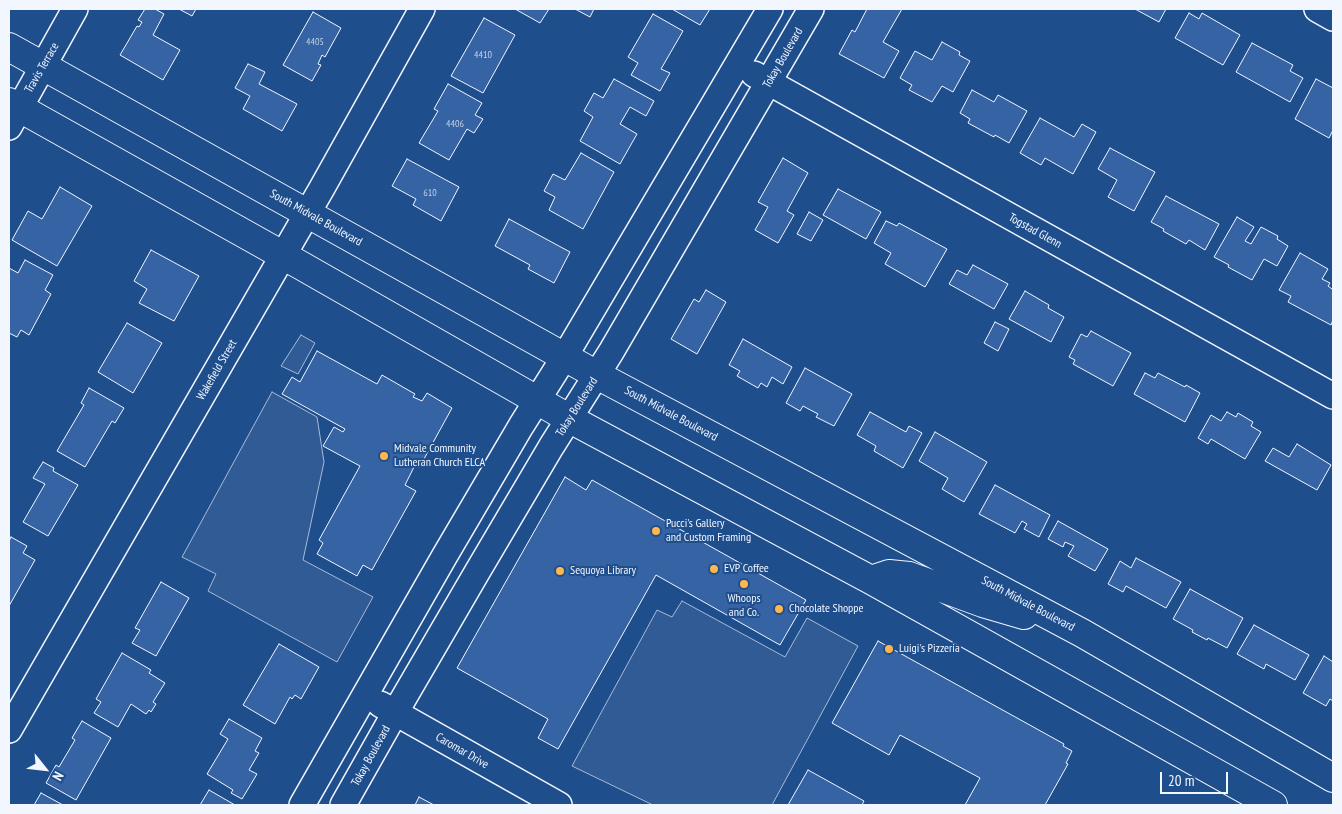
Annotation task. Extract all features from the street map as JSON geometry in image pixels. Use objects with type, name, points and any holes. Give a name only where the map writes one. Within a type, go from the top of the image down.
[{"type":"main road","name":"South Midvale Boulevard","points":[[9,48],[597,375],[1082,633],[1333,778]]},
{"type":"main road","points":[[12,112],[283,255],[570,419],[871,580],[1273,805]]},
{"type":"main road","points":[[871,580],[889,574],[909,576],[983,603],[1082,633]]},
{"type":"street","name":"Travis Terrace","points":[[12,112],[42,67],[75,9]]},
{"type":"street","name":"Wakefield Street","points":[[9,730],[283,255],[422,9]]},
{"type":"street","points":[[302,805],[444,557],[770,9]]},
{"type":"street","name":"Tokay Boulevard","points":[[343,805],[551,447],[597,375],[811,9]]},
{"type":"street","points":[[1317,9],[1333,18]]},
{"type":"street","name":"Togstad Glenn","points":[[738,65],[1333,396]]},
{"type":"street","name":"Caromar Drive","points":[[365,695],[559,805]]},
{"type":"shaded area","points":[[301,335],[315,343],[298,374],[281,366]]},
{"type":"shaded area","points":[[272,392],[317,417],[324,462],[303,560],[373,597],[337,662],[208,591],[216,574],[182,557]]},
{"type":"shaded area","points":[[682,601],[785,657],[807,618],[858,646],[772,805],[653,805],[572,766],[657,610],[672,617]]},
{"type":"building","points":[[145,9],[155,9],[164,14],[153,35],[180,50],[163,80],[120,55],[137,26],[139,27],[142,22],[138,20]]},
{"type":"building","points":[[179,9],[196,9],[192,16]]},
{"type":"building","points":[[515,9],[549,9],[540,23]]},
{"type":"building","points":[[575,9],[594,9],[590,17]]},
{"type":"building","points":[[672,9],[710,9],[700,25]]},
{"type":"building","points":[[867,9],[902,9],[883,42],[899,51],[884,78],[839,54],[852,30],[855,32]]},
{"type":"building","points":[[1135,9],[1166,9],[1159,22]]},
{"type":"building","points":[[313,12],[341,28],[325,57],[322,55],[318,64],[321,65],[312,81],[283,65]]},
{"type":"building","points":[[1189,13],[1199,19],[1202,13],[1240,35],[1223,65],[1175,38]]},
{"type":"building","points":[[653,14],[683,31],[661,69],[670,73],[660,91],[631,75],[638,63],[628,57]]},
{"type":"building","points":[[484,18],[515,35],[483,93],[451,76]]},
{"type":"building","points":[[942,42],[960,52],[959,55],[970,61],[953,92],[942,86],[932,102],[909,90],[912,85],[900,78],[915,51],[932,60]]},
{"type":"building","points":[[1252,43],[1293,65],[1290,71],[1303,78],[1290,102],[1236,72]]},
{"type":"building","points":[[248,64],[265,72],[259,84],[297,104],[282,131],[243,109],[250,96],[235,88]]},
{"type":"building","points":[[614,79],[654,101],[646,116],[630,107],[620,124],[637,134],[620,164],[580,141],[593,117],[584,111],[594,93],[603,98]]},
{"type":"building","points":[[1316,79],[1333,88],[1333,130],[1329,138],[1295,119]]},
{"type":"building","points":[[448,84],[482,103],[475,115],[483,119],[474,133],[467,129],[449,160],[419,143],[438,111],[434,109]]},
{"type":"building","points":[[972,90],[994,102],[998,95],[1027,111],[1009,143],[968,123],[970,119],[960,113]]},
{"type":"building","points":[[1040,118],[1074,137],[1082,124],[1096,132],[1073,174],[1045,158],[1041,165],[1020,153]]},
{"type":"building","points":[[1110,148],[1155,172],[1134,211],[1108,197],[1117,180],[1098,169]]},
{"type":"building","points":[[581,153],[614,172],[583,229],[549,210],[555,197],[544,191],[553,174],[565,180]]},
{"type":"building","points":[[783,158],[808,173],[787,211],[794,215],[778,243],[755,230],[768,207],[758,202]]},
{"type":"building","points":[[407,159],[459,187],[441,221],[413,205],[416,199],[392,186]]},
{"type":"building","points":[[60,187],[92,206],[57,266],[12,240],[28,211],[42,219]]},
{"type":"building","points":[[838,189],[881,212],[866,239],[823,215]]},
{"type":"building","points":[[1166,196],[1219,224],[1205,250],[1189,240],[1186,244],[1151,222]]},
{"type":"building","points":[[809,212],[823,220],[811,241],[797,234]]},
{"type":"building","points":[[1237,217],[1254,227],[1245,241],[1251,244],[1261,227],[1278,236],[1277,239],[1288,246],[1277,266],[1264,259],[1252,280],[1214,257]]},
{"type":"building","points":[[509,219],[570,252],[554,283],[528,269],[530,265],[495,246]]},
{"type":"building","points":[[886,221],[897,226],[899,223],[947,249],[925,287],[885,264],[891,253],[874,243]]},
{"type":"building","points":[[151,250],[199,276],[174,321],[139,303],[147,289],[134,281]]},
{"type":"building","points":[[1300,253],[1328,269],[1322,279],[1330,283],[1328,286],[1333,288],[1333,320],[1331,325],[1288,302],[1291,296],[1279,290]]},
{"type":"building","points":[[25,260],[53,275],[45,290],[51,294],[29,335],[21,330],[17,337],[9,333],[9,268],[18,273]]},
{"type":"building","points":[[973,265],[1008,284],[994,309],[949,284],[957,270],[967,275]]},
{"type":"building","points":[[706,290],[726,302],[697,354],[671,339],[694,299],[699,302]]},
{"type":"building","points":[[1025,291],[1049,305],[1048,308],[1064,317],[1051,342],[1009,319]]},
{"type":"building","points":[[995,322],[1009,329],[998,351],[984,343]]},
{"type":"building","points":[[127,323],[162,343],[133,393],[98,372]]},
{"type":"building","points":[[1091,331],[1131,353],[1113,386],[1073,364],[1075,360],[1069,357],[1081,334],[1087,337]]},
{"type":"building","points":[[743,339],[792,367],[783,384],[772,377],[767,387],[761,383],[758,388],[737,376],[740,371],[729,365]]},
{"type":"building","name":"Midvale Community Lutheran Church ELCA","points":[[317,351],[377,384],[382,375],[415,394],[413,397],[422,401],[427,393],[452,408],[419,468],[415,465],[405,485],[416,491],[372,570],[363,565],[357,576],[317,554],[323,543],[319,540],[360,466],[323,446],[334,427],[343,432],[345,429],[282,394],[292,377],[300,382]]},
{"type":"building","points":[[805,368],[852,394],[834,426],[816,417],[818,414],[803,406],[800,411],[786,403]]},
{"type":"building","points":[[1145,373],[1155,378],[1158,373],[1200,393],[1185,422],[1134,394]]},
{"type":"building","points":[[89,388],[124,408],[115,423],[112,421],[85,467],[57,451],[84,405],[81,403]]},
{"type":"building","points":[[870,412],[906,432],[909,426],[922,433],[903,468],[874,451],[876,446],[857,435]]},
{"type":"building","points":[[1227,412],[1236,417],[1238,413],[1253,422],[1251,426],[1261,432],[1245,459],[1211,439],[1208,444],[1198,438],[1211,415],[1221,421]]},
{"type":"building","points":[[935,432],[987,462],[964,502],[942,489],[948,478],[919,461]]},
{"type":"building","points":[[1297,444],[1331,465],[1317,490],[1265,461],[1273,448],[1289,457]]},
{"type":"building","points":[[43,462],[54,468],[53,471],[78,485],[48,536],[23,522],[45,484],[33,478]]},
{"type":"building","points":[[565,477],[586,490],[592,480],[806,600],[780,645],[656,575],[558,749],[538,738],[548,719],[457,668]]},
{"type":"building","points":[[995,485],[1050,515],[1039,537],[1024,529],[1027,524],[1022,521],[1015,533],[979,514]]},
{"type":"building","points":[[1058,521],[1108,549],[1095,571],[1068,556],[1074,546],[1065,542],[1063,547],[1048,539]]},
{"type":"building","points":[[11,537],[27,546],[23,553],[35,560],[9,606],[9,541]]},
{"type":"building","points":[[1136,558],[1181,582],[1166,608],[1126,586],[1123,592],[1108,584],[1120,561],[1131,568]]},
{"type":"building","points":[[161,582],[189,598],[156,656],[132,643],[140,630],[135,628]]},
{"type":"building","points":[[1190,589],[1243,618],[1227,648],[1192,632],[1193,630],[1173,619]]},
{"type":"building","points":[[1254,625],[1309,655],[1295,680],[1266,664],[1264,669],[1237,654]]},
{"type":"building","points":[[878,641],[1064,744],[1063,746],[1072,751],[1066,763],[1068,764],[1045,805],[965,805],[980,778],[900,735],[889,755],[832,723]]},
{"type":"building","points":[[279,644],[319,667],[301,699],[295,695],[292,699],[290,697],[275,724],[243,705]]},
{"type":"building","points":[[122,653],[151,670],[149,673],[165,683],[153,702],[156,704],[151,712],[149,710],[146,714],[131,704],[118,727],[94,713],[101,702],[96,699]]},
{"type":"building","points":[[1324,656],[1333,662],[1333,701],[1330,699],[1326,706],[1303,693]]},
{"type":"building","points":[[229,719],[262,738],[255,751],[259,753],[249,770],[257,774],[242,799],[231,793],[233,790],[207,774],[228,739],[220,734]]},
{"type":"building","points":[[82,721],[111,738],[76,800],[46,783],[56,765],[59,767],[75,740],[72,738]]},
{"type":"building","points":[[808,770],[864,801],[862,805],[788,805]]},
{"type":"building","points":[[209,790],[235,805],[200,805]]},
{"type":"building","points":[[41,793],[63,805],[34,805]]},
{"type":"building","points":[[419,797],[434,805],[415,805]]},
{"type":"place","name":"Midvale Community Lutheran Church ELCA","points":[[384,456]]},
{"type":"place","name":"Pucci's Gallery and Custom Framing","points":[[656,531]]},
{"type":"place","name":"EVP Coffee","points":[[714,569]]},
{"type":"place","name":"Sequoya Library","points":[[560,571]]},
{"type":"place","name":"Whoops and Co.","points":[[744,584]]},
{"type":"place","name":"Chocolate Shoppe","points":[[779,609]]},
{"type":"place","name":"Luigi's Pizzeria","points":[[889,649]]}]
